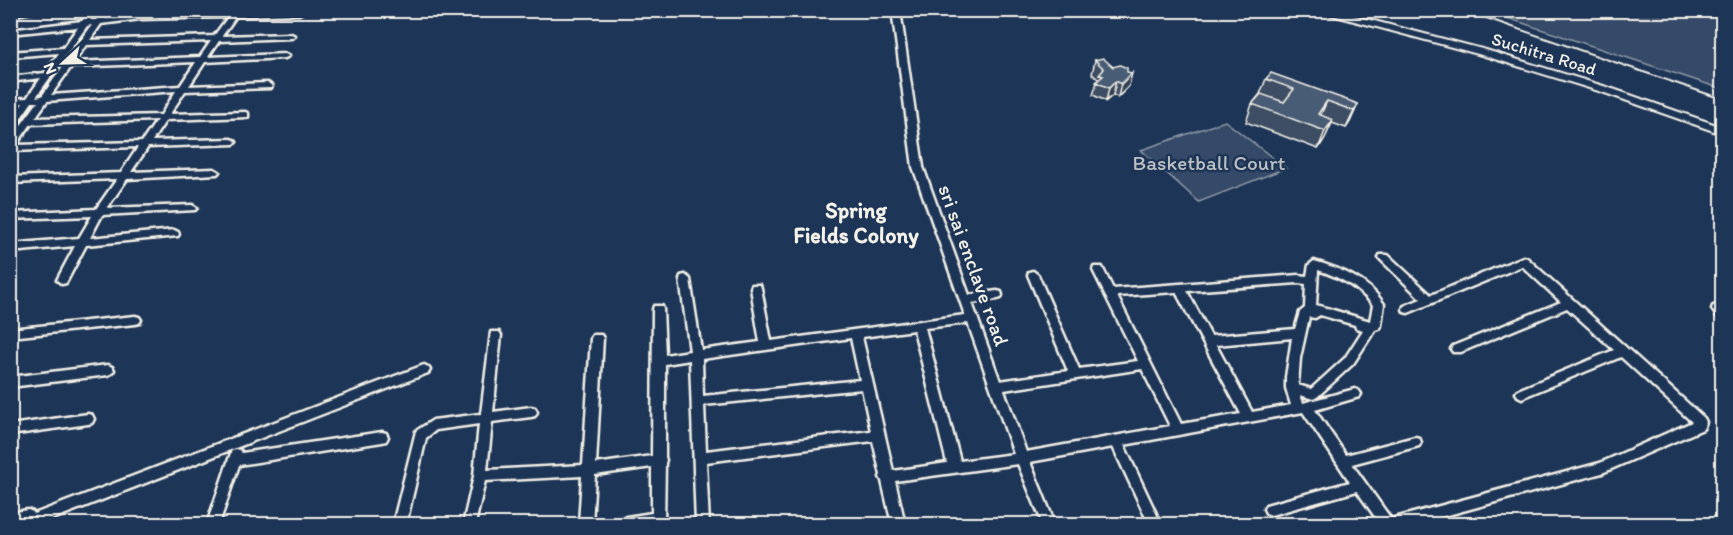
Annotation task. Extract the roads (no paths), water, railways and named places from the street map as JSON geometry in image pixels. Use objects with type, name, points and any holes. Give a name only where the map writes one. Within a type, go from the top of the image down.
[{"type":"main road","name":"Suchitra Road","points":[[1318,10],[1492,55],[1606,90],[1722,131]]},
{"type":"main road","name":"Suchitra Road","points":[[1334,10],[1508,55],[1722,125]]},
{"type":"street","points":[[10,14],[39,10]]},
{"type":"street","points":[[10,127],[94,10]]},
{"type":"street","points":[[10,147],[107,10]]},
{"type":"street","name":"sri sai enclave road","points":[[896,10],[918,167],[1022,458],[1049,525]]},
{"type":"street","points":[[10,32],[141,17],[299,12]]},
{"type":"street","points":[[62,280],[99,212],[234,13]]},
{"type":"street","points":[[84,43],[291,36]]},
{"type":"street","points":[[10,56],[66,50]]},
{"type":"street","points":[[69,65],[285,56]]},
{"type":"street","points":[[10,80],[47,75]]},
{"type":"street","points":[[10,102],[47,96],[183,87],[268,86]]},
{"type":"street","points":[[29,121],[245,115]]},
{"type":"street","points":[[10,147],[144,146],[231,142]]},
{"type":"street","points":[[10,180],[214,172]]},
{"type":"street","points":[[10,216],[192,208]]},
{"type":"street","points":[[10,248],[174,234]]},
{"type":"street","points":[[1384,258],[1429,300]]},
{"type":"street","points":[[1395,525],[1602,468],[1700,424],[1698,419],[1621,352],[1523,261],[1408,309]]},
{"type":"street","points":[[1314,265],[1344,274],[1365,287],[1379,304],[1376,326],[1310,308],[1311,281],[1314,265]]},
{"type":"street","points":[[1098,270],[1178,430]]},
{"type":"street","points":[[1033,275],[1075,373]]},
{"type":"street","points":[[685,279],[696,354],[702,525]]},
{"type":"street","points":[[1110,293],[1298,279],[1311,281]]},
{"type":"street","points":[[756,288],[766,345]]},
{"type":"street","points":[[1180,289],[1248,416]]},
{"type":"street","points":[[965,300],[997,295]]},
{"type":"street","points":[[1457,349],[1569,303]]},
{"type":"street","points":[[1722,308],[1718,309],[1722,315]]},
{"type":"street","points":[[620,525],[658,521],[660,360],[658,309]]},
{"type":"street","points":[[1292,388],[1313,394],[1348,361],[1369,328],[1305,312],[1299,333],[1292,388],[1301,408],[1387,525]]},
{"type":"street","points":[[660,360],[971,318]]},
{"type":"street","points":[[10,333],[135,320]]},
{"type":"street","points":[[919,326],[955,468]]},
{"type":"street","points":[[1207,341],[1299,333]]},
{"type":"street","points":[[856,334],[898,525]]},
{"type":"street","points":[[469,525],[480,476],[495,335]]},
{"type":"street","points":[[586,525],[597,338]]},
{"type":"street","points":[[1522,393],[1621,352]]},
{"type":"street","points":[[997,386],[1145,364]]},
{"type":"street","points":[[10,382],[108,370]]},
{"type":"street","points":[[10,519],[32,518],[240,442],[424,370]]},
{"type":"street","points":[[698,401],[867,384]]},
{"type":"street","points":[[886,477],[1022,458],[1301,408],[1355,394]]},
{"type":"street","points":[[399,525],[420,435],[433,425],[531,412]]},
{"type":"street","points":[[10,430],[88,419]]},
{"type":"street","points":[[701,457],[879,435]]},
{"type":"street","points":[[234,460],[382,437]]},
{"type":"street","points":[[1116,441],[1155,525]]},
{"type":"street","points":[[213,525],[240,442]]},
{"type":"street","points":[[1342,461],[1415,442]]},
{"type":"street","points":[[480,476],[589,470],[660,460]]},
{"type":"street","points":[[1271,509],[1359,485]]},
{"type":"railway","points":[[1463,10],[1722,99]]},
{"type":"district","name":"Spring Fields Colony","points":[[856,222]]},
{"type":"park label","name":"Basketball Court","points":[[1209,162]]}]
